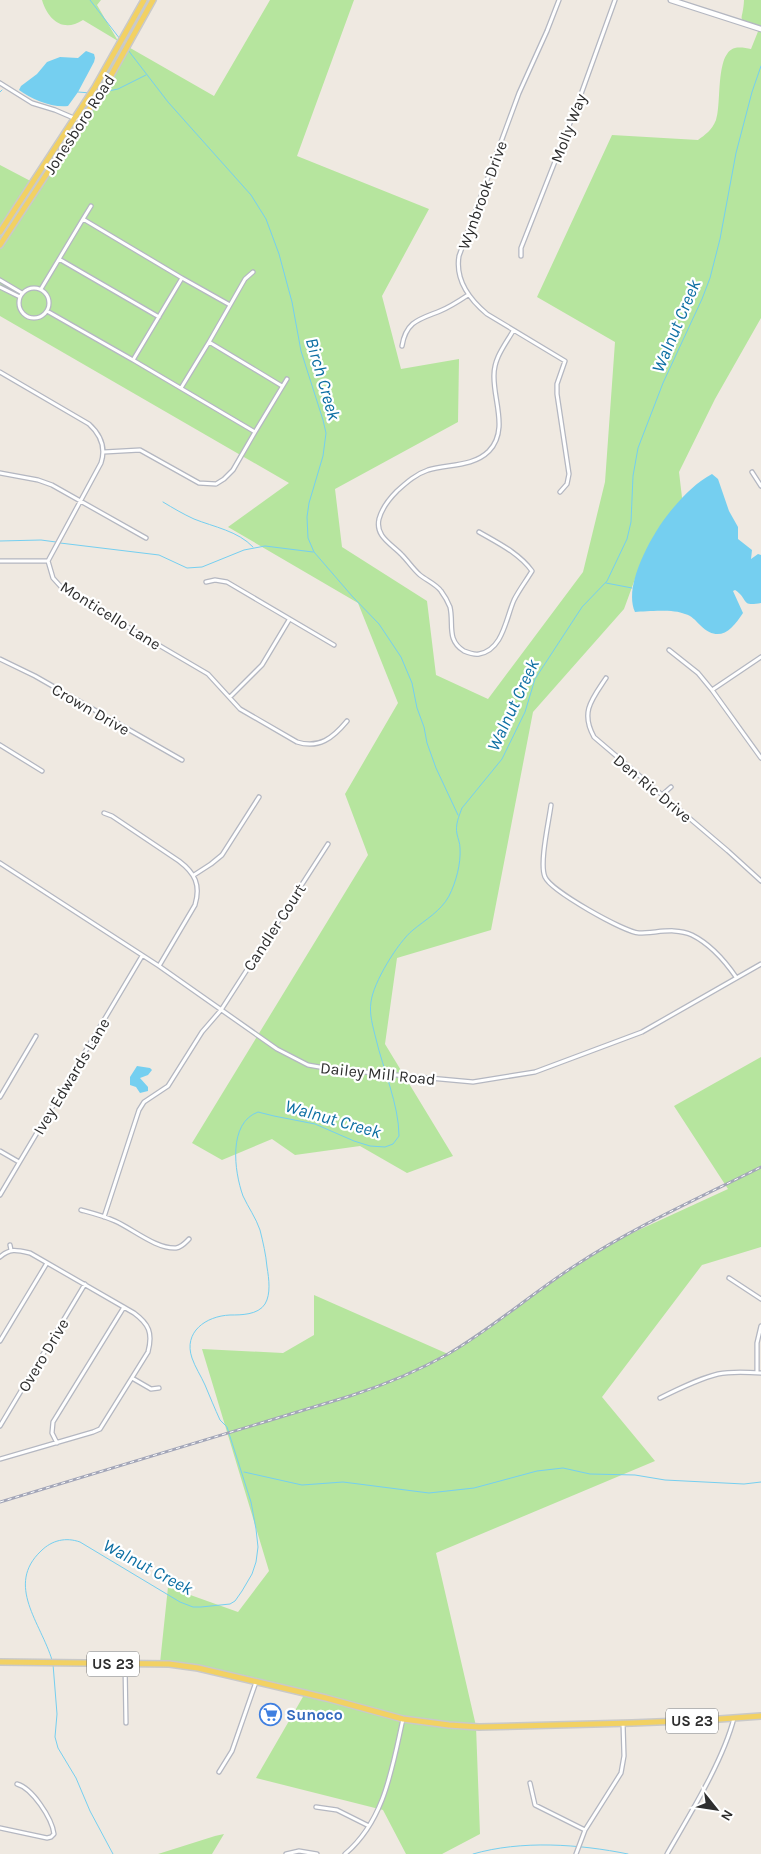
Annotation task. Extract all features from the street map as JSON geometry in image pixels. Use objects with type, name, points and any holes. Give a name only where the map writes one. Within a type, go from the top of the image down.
[{"type":"main road","name":"Jonesboro Road","points":[[0,232],[113,58],[144,0]]},
{"type":"main road","name":"Jonesboro Road","points":[[0,245],[109,79],[153,0]]},
{"type":"main road","name":"US 23","points":[[0,1662],[169,1664],[189,1666],[326,1698],[403,1719],[479,1727],[706,1720],[761,1716]]},
{"type":"street","name":"Wynbrook Drive","points":[[559,0],[548,31],[520,94],[459,256],[458,273],[468,295],[487,314],[565,361],[557,384],[557,394],[569,474],[567,484],[560,492]]},
{"type":"street","name":"Molly Way","points":[[521,256],[521,248],[576,108],[615,0]]},
{"type":"street","points":[[671,0],[688,2],[761,29]]},
{"type":"street","points":[[0,83],[32,103],[81,121]]},
{"type":"street","points":[[41,289],[90,206]]},
{"type":"street","points":[[83,219],[230,305]]},
{"type":"street","points":[[59,259],[159,317]]},
{"type":"street","points":[[181,388],[245,279],[253,272]]},
{"type":"street","points":[[133,360],[182,278]]},
{"type":"street","points":[[0,280],[22,292]]},
{"type":"street","points":[[0,287],[20,297]]},
{"type":"street","points":[[33,287],[41,289],[48,296],[49,306],[47,311],[40,317],[30,318],[21,312],[19,307],[20,297],[22,292],[33,287]]},
{"type":"street","points":[[402,346],[403,339],[414,322],[455,304],[468,295]]},
{"type":"street","points":[[47,311],[255,432]]},
{"type":"street","points":[[479,532],[527,563],[532,571],[515,598],[500,636],[486,652],[477,655],[469,653],[455,643],[451,636],[450,606],[444,596],[439,588],[419,574],[386,541],[380,532],[379,521],[383,508],[391,497],[415,476],[438,468],[476,460],[487,453],[494,445],[499,432],[494,375],[496,360],[513,331]]},
{"type":"street","points":[[208,342],[282,386]]},
{"type":"street","points":[[0,372],[90,424],[96,430],[101,440],[104,452],[140,450],[161,460],[199,483],[216,484],[224,480],[233,470],[287,379]]},
{"type":"street","name":"Monticello Lane","points":[[104,452],[96,475],[48,561],[53,578],[63,589],[208,674],[240,709],[297,742],[305,745],[314,745],[329,739],[347,721]]},
{"type":"street","points":[[0,472],[52,485],[146,538]]},
{"type":"street","points":[[752,472],[761,486]]},
{"type":"street","points":[[0,561],[48,561]]},
{"type":"street","points":[[206,582],[216,580],[227,582],[334,645]]},
{"type":"street","points":[[230,697],[262,665],[289,620]]},
{"type":"street","points":[[669,650],[692,668],[712,690],[761,758]]},
{"type":"street","points":[[712,690],[761,657]]},
{"type":"street","name":"Crown Drive","points":[[0,659],[35,676],[182,760]]},
{"type":"street","name":"Den Ric Drive","points":[[606,678],[595,695],[586,718],[589,729],[600,744],[761,881]]},
{"type":"street","points":[[0,745],[42,771]]},
{"type":"street","points":[[662,795],[671,787]]},
{"type":"street","points":[[194,875],[222,855],[259,797]]},
{"type":"street","points":[[551,805],[543,866],[545,878],[553,886],[625,929],[638,933],[668,930],[692,935],[716,953],[736,977]]},
{"type":"street","points":[[104,813],[112,816],[179,861],[194,875],[198,888],[196,905],[159,966]]},
{"type":"street","name":"Candler Court","points":[[104,1217],[144,1102],[168,1086],[202,1032],[221,1010],[328,844]]},
{"type":"street","name":"Dailey Mill Road","points":[[0,863],[159,966],[277,1049],[308,1065],[331,1069],[473,1082],[535,1072],[642,1032],[761,964]]},
{"type":"street","name":"Ivey Edwards Lane","points":[[0,1195],[142,956]]},
{"type":"street","points":[[0,1098],[36,1036]]},
{"type":"street","points":[[0,1151],[20,1162]]},
{"type":"street","points":[[81,1210],[104,1217],[125,1226],[152,1242],[169,1247],[183,1246],[189,1239]]},
{"type":"street","points":[[10,1245],[10,1250]]},
{"type":"street","points":[[0,1257],[10,1250],[17,1250],[48,1263],[145,1321],[148,1325],[150,1336],[148,1352],[100,1429],[0,1459]]},
{"type":"street","points":[[0,1341],[48,1263]]},
{"type":"street","points":[[730,1278],[761,1299]]},
{"type":"street","name":"Overo Drive","points":[[0,1426],[86,1284]]},
{"type":"street","points":[[57,1443],[52,1433],[53,1422],[124,1307]]},
{"type":"street","points":[[660,1398],[694,1382],[718,1374],[735,1372],[759,1373],[757,1344],[761,1326]]},
{"type":"street","points":[[132,1378],[151,1389],[159,1388]]},
{"type":"street","points":[[125,1664],[126,1723]]},
{"type":"street","points":[[219,1772],[232,1751],[256,1682]]},
{"type":"street","points":[[667,1854],[719,1757],[730,1732],[734,1717]]},
{"type":"street","points":[[345,1854],[369,1826],[384,1797],[403,1719]]},
{"type":"street","points":[[576,1854],[586,1830],[621,1773],[624,1756],[623,1723]]},
{"type":"street","points":[[530,1783],[535,1805],[586,1830]]},
{"type":"street","points":[[0,1828],[47,1838],[54,1834],[49,1818],[40,1805],[25,1787],[17,1784]]},
{"type":"street","points":[[316,1807],[337,1810],[369,1826]]},
{"type":"street","points":[[286,1854],[299,1851],[317,1854]]},
{"type":"green space","points":[[42,0],[101,0],[97,5],[118,41],[83,20],[69,25],[57,22],[52,19]]},
{"type":"green space","points":[[270,0],[354,0],[297,156],[429,209],[382,296],[401,369],[459,359],[458,422],[335,489],[342,547],[427,601],[436,675],[488,699],[583,572],[605,482],[615,342],[537,297],[612,135],[698,140],[706,134],[716,120],[718,113],[720,80],[724,59],[735,48],[751,49],[759,29],[743,21],[744,0],[761,0],[761,318],[715,399],[679,472],[683,506],[639,568],[624,609],[533,712],[491,930],[397,958],[385,1044],[453,1156],[407,1173],[360,1146],[295,1155],[272,1139],[222,1160],[192,1143],[368,855],[345,794],[398,703],[358,603],[228,527],[289,483],[0,316],[0,165],[40,186],[118,41],[214,96]]},
{"type":"green space","points":[[761,1057],[761,1247],[702,1265],[602,1397],[655,1461],[436,1553],[476,1726],[480,1834],[442,1854],[406,1854],[383,1810],[256,1778],[304,1695],[234,1676],[160,1663],[168,1587],[238,1612],[269,1571],[202,1349],[283,1353],[314,1335],[314,1295],[448,1354],[604,1246],[728,1189],[674,1106]]},
{"type":"green space","points":[[224,1834],[212,1854],[158,1854],[215,1836]]},
{"type":"water","points":[[86,51],[94,54],[94,62],[68,106],[55,106],[42,102],[29,97],[19,90],[47,62],[60,57],[78,58]]},
{"type":"water","points":[[712,474],[718,479],[729,511],[738,527],[738,539],[752,550],[751,559],[758,554],[761,555],[761,603],[747,603],[739,593],[735,590],[733,591],[743,613],[730,629],[719,634],[707,631],[692,617],[680,612],[635,612],[632,601],[633,587],[642,557],[658,528],[687,493]]},
{"type":"water","points":[[137,1066],[152,1070],[148,1075],[140,1078],[148,1087],[148,1091],[140,1093],[136,1087],[130,1085],[130,1077]]},
{"type":"waterway","name":"Birch Creek","points":[[90,0],[120,39]]},
{"type":"waterway","name":"Birch Creek","points":[[128,50],[168,102],[251,195],[266,219],[279,254],[292,302],[301,351],[326,433],[323,456],[309,503],[307,517],[308,538],[314,552],[379,624],[401,657],[412,683],[417,708],[436,768],[458,815]]},
{"type":"waterway","name":"Walnut Creek","points":[[52,1660],[29,1604],[26,1591],[26,1577],[31,1564],[41,1551],[54,1542],[59,1540],[75,1540],[80,1542],[180,1602],[193,1607],[230,1604],[235,1601],[252,1574],[258,1547],[251,1502],[227,1427],[220,1420],[193,1361],[190,1349],[194,1333],[205,1322],[221,1316],[254,1312],[262,1308],[268,1296],[268,1276],[260,1230],[243,1196],[237,1174],[236,1149],[238,1137],[242,1126],[248,1118],[258,1112],[315,1124],[370,1146],[385,1147],[393,1144],[399,1136],[394,1100],[372,1021],[371,1007],[376,984],[400,944],[413,930],[437,911],[449,896],[459,867],[460,846],[457,827],[462,808],[502,759],[525,712],[535,679],[582,607],[607,581],[627,539],[631,522],[633,476],[638,448],[663,383],[710,278],[720,239],[736,153],[761,66]]},
{"type":"waterway","points":[[104,92],[118,89],[146,75]]},
{"type":"waterway","points":[[78,92],[90,93]]},
{"type":"waterway","points":[[163,502],[194,519],[233,533],[253,547]]},
{"type":"waterway","points":[[0,541],[41,540],[56,542]]},
{"type":"waterway","points":[[60,543],[159,555],[187,568],[202,567],[244,550],[265,546],[313,552]]},
{"type":"waterway","points":[[606,583],[632,588]]},
{"type":"waterway","points":[[244,1472],[302,1485],[343,1482],[429,1493],[474,1488],[537,1471],[563,1468],[590,1474],[635,1475],[665,1480],[744,1484],[761,1482]]},
{"type":"waterway","name":"Walnut Creek","points":[[53,1664],[57,1714],[55,1737],[58,1748],[76,1778],[90,1811],[113,1854]]},
{"type":"waterway","points":[[473,1854],[530,1845],[570,1846],[628,1854]]},
{"type":"railway","points":[[0,1502],[388,1383],[436,1361],[465,1344],[598,1251],[667,1213],[761,1167]]},
{"type":"place","name":"Sunoco","points":[[270,1714]]}]
